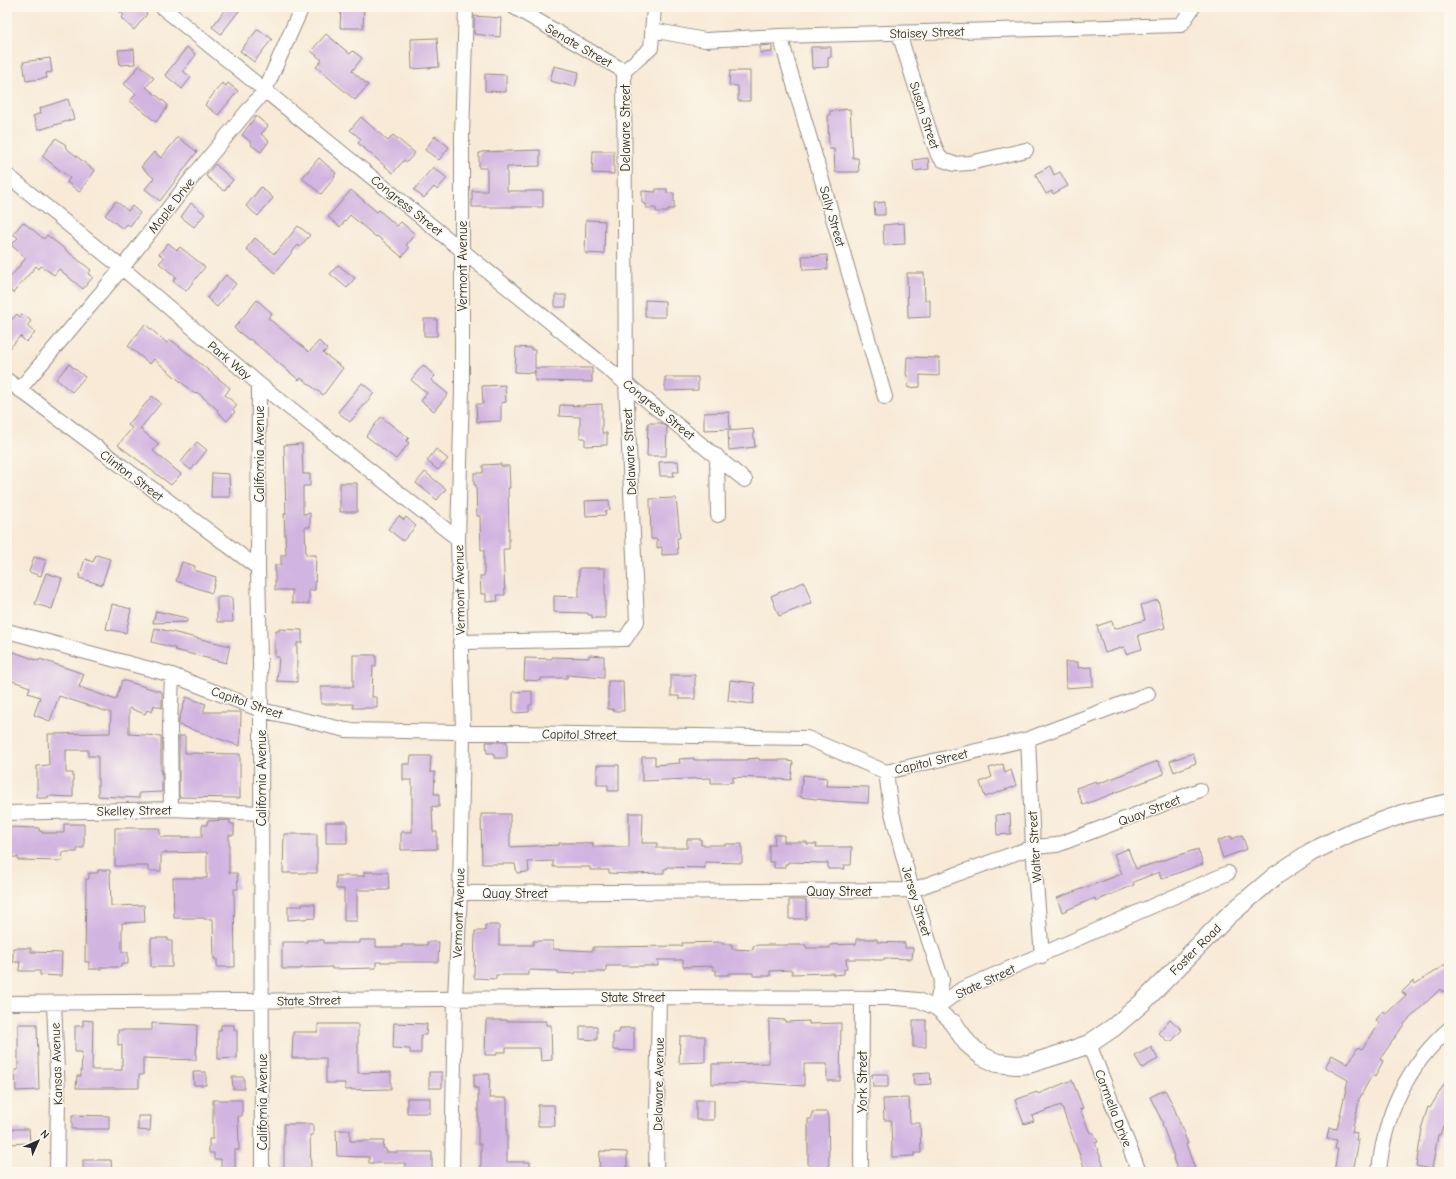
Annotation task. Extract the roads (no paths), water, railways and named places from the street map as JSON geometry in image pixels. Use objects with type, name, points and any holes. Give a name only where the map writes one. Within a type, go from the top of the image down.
[{"type":"street","name":"Congress Street","points":[[162,7],[745,480]]},
{"type":"street","name":"Maple Drive","points":[[19,390],[122,268],[195,174],[264,90],[302,7]]},
{"type":"street","name":"Vermont Avenue","points":[[452,1172],[455,999],[460,893],[463,732],[458,539],[462,389],[462,134],[466,7]]},
{"type":"street","name":"Senate Street","points":[[514,7],[624,71]]},
{"type":"street","points":[[624,71],[651,48],[654,7]]},
{"type":"street","name":"Staisey Street","points":[[652,30],[705,40],[780,36],[1181,25],[1193,7]]},
{"type":"street","name":"Susan Street","points":[[899,33],[931,136],[938,155],[943,160],[954,164],[970,163],[1026,150]]},
{"type":"street","name":"Sally Street","points":[[780,36],[885,397]]},
{"type":"street","name":"Delaware Street","points":[[460,642],[625,639],[637,621],[626,382],[624,71]]},
{"type":"street","name":"Park Way","points":[[7,175],[122,268],[259,384],[458,539]]},
{"type":"street","name":"Clinton Street","points":[[7,380],[258,568]]},
{"type":"street","name":"California Avenue","points":[[259,384],[258,568],[262,813],[262,1172]]},
{"type":"street","points":[[717,456],[718,515]]},
{"type":"street","name":"Capitol Street","points":[[7,631],[172,675],[261,710],[346,730],[807,738],[886,772],[1028,739],[1148,694]]},
{"type":"street","points":[[171,809],[170,726],[172,675]]},
{"type":"street","name":"Walter Street","points":[[1028,739],[1033,847],[1042,956]]},
{"type":"street","name":"Jersey Street","points":[[886,772],[892,809],[912,890],[942,980],[936,1008]]},
{"type":"street","name":"Quay Street","points":[[460,893],[912,890],[1033,847],[1057,846],[1200,790]]},
{"type":"street","name":"Foster Road","points":[[953,1023],[967,1043],[982,1056],[997,1063],[1016,1065],[1029,1064],[1089,1044],[1114,1027],[1143,1002],[1228,916],[1275,876],[1305,856],[1352,832],[1406,813],[1449,803]]},
{"type":"street","name":"Skelley Street","points":[[7,812],[171,809],[262,813]]},
{"type":"street","name":"State Street","points":[[7,1003],[659,997],[897,998],[918,1000],[936,1008],[962,989],[1042,956],[1228,873]]},
{"type":"street","name":"Delaware Avenue","points":[[656,1172],[659,997]]},
{"type":"street","name":"York Street","points":[[861,1165],[862,998]]},
{"type":"street","name":"Kansas Avenue","points":[[54,1003],[58,1095],[57,1172]]},
{"type":"street","points":[[936,1008],[953,1023]]},
{"type":"street","points":[[1379,1172],[1381,1149],[1390,1114],[1401,1089],[1412,1070],[1449,1029]]},
{"type":"street","name":"Carmella Drive","points":[[1089,1044],[1139,1172]]}]
